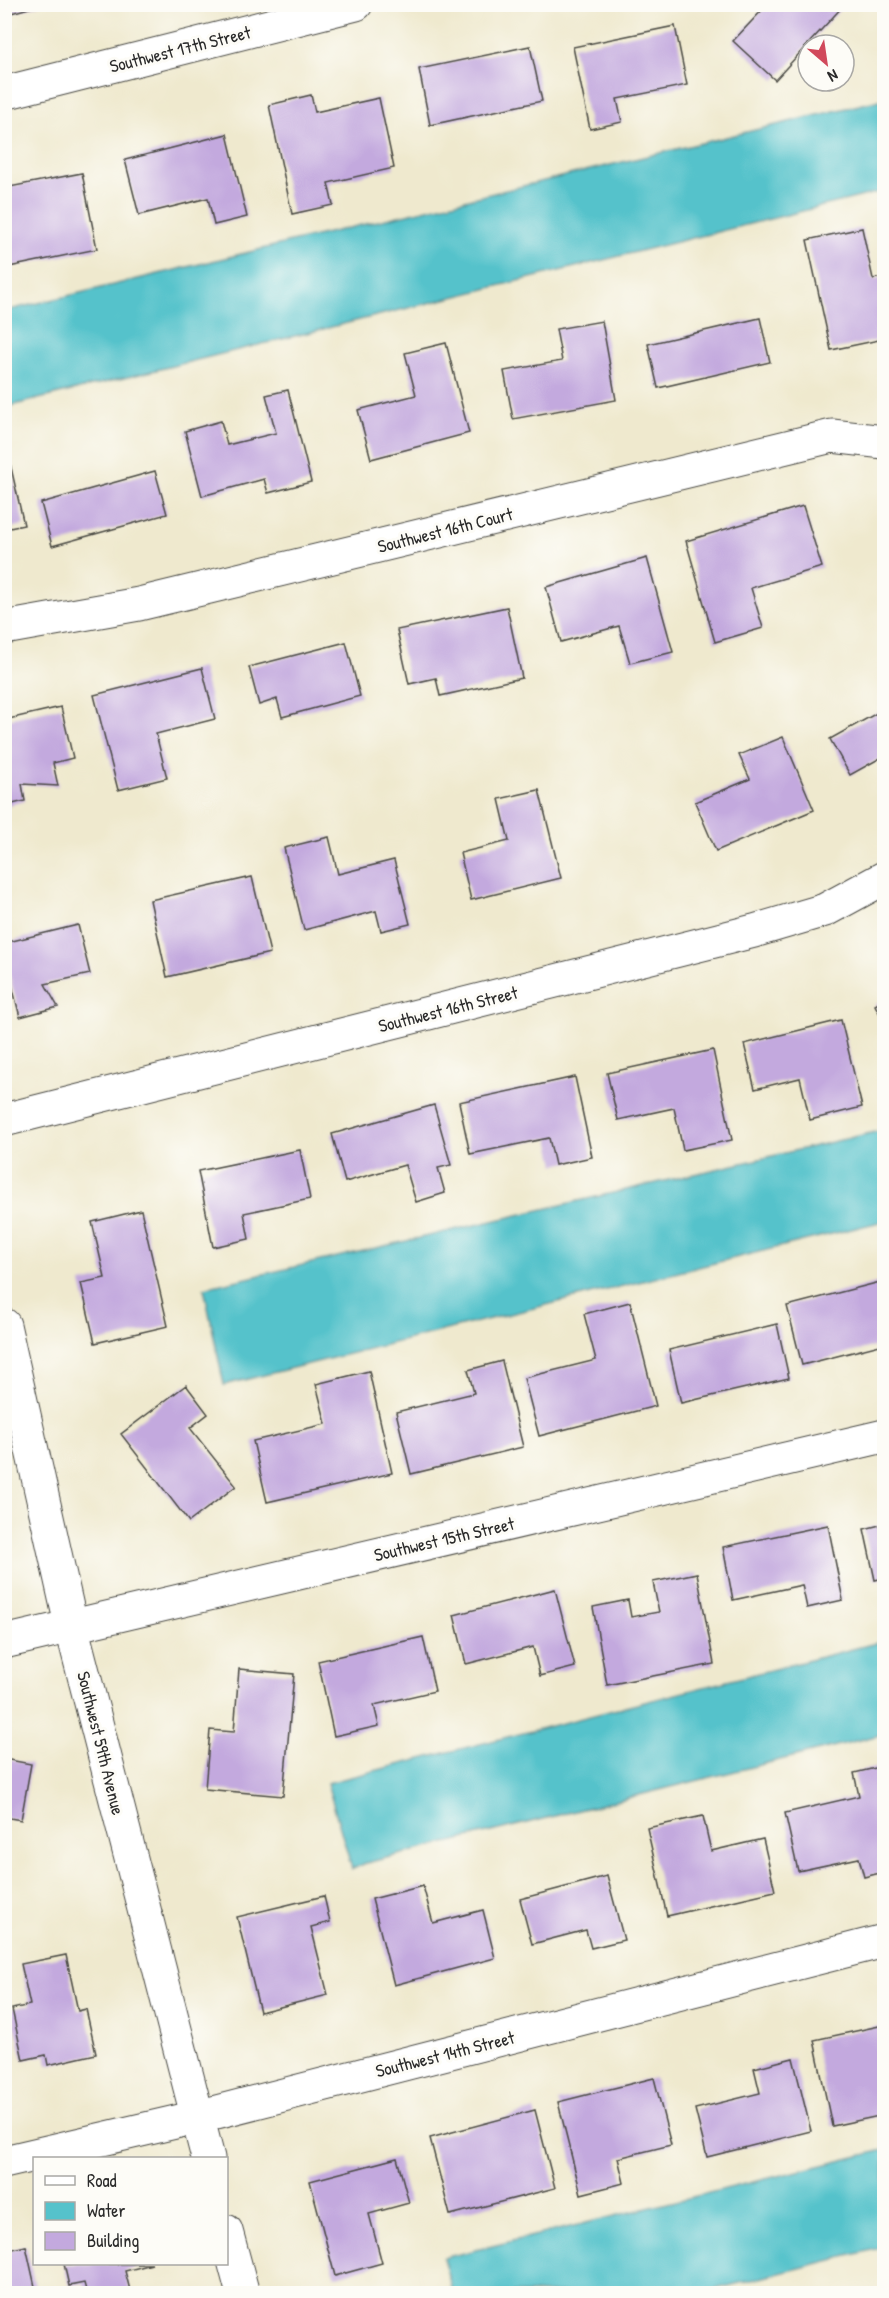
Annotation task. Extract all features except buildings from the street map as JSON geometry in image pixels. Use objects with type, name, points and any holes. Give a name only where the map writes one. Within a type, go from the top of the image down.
[{"type":"street","name":"Southwest 17th Street","points":[[4,93],[356,4]]},
{"type":"street","name":"Southwest 16th Court","points":[[4,628],[139,604],[832,436],[885,442]]},
{"type":"street","name":"Southwest 16th Street","points":[[4,1120],[754,932],[825,910],[885,878]]},
{"type":"street","name":"Southwest 59th Avenue","points":[[4,1325],[71,1625],[208,2157]]},
{"type":"street","name":"Southwest 15th Street","points":[[4,1642],[885,1436]]},
{"type":"street","name":"Southwest 14th Street","points":[[4,2162],[197,2117],[885,1941]]},
{"type":"street","points":[[228,2238],[243,2294]]},
{"type":"water","points":[[884,99],[884,191],[10,406],[5,382],[5,311]]},
{"type":"water","points":[[884,1130],[884,1221],[224,1385],[204,1288]]},
{"type":"water","points":[[884,1641],[884,1734],[366,1863],[352,1869],[327,1783]]},
{"type":"water","points":[[884,2150],[884,2247],[700,2293],[453,2293],[443,2258]]}]
